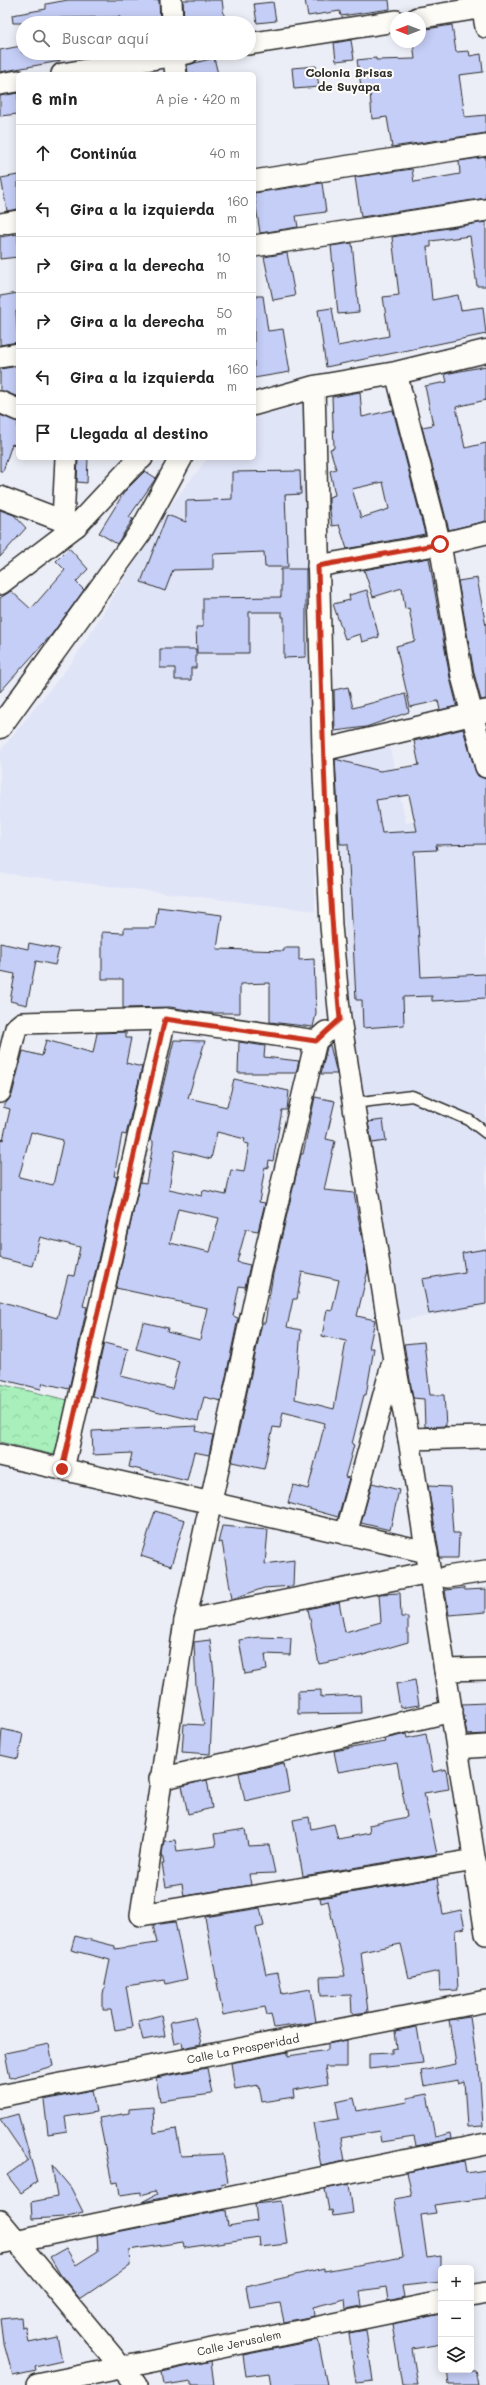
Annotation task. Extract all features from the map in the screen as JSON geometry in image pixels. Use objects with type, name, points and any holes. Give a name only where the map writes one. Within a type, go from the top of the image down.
[{"type":"street","points":[[171,0],[172,16]]},
{"type":"street","points":[[426,17],[484,11]]},
{"type":"street","points":[[256,43],[390,22]]},
{"type":"street","points":[[77,72],[170,60]]},
{"type":"street","points":[[0,84],[16,81]]},
{"type":"street","points":[[256,181],[486,145]]},
{"type":"street","points":[[256,246],[486,210]]},
{"type":"street","points":[[0,224],[16,221]]},
{"type":"street","points":[[256,403],[314,387],[396,373],[486,351]]},
{"type":"street","points":[[0,357],[16,354]]},
{"type":"street","points":[[396,373],[440,544],[462,676],[479,713],[486,767]]},
{"type":"street","points":[[314,387],[323,750],[331,926],[340,1019],[394,1360],[409,1439],[427,1552],[438,1575],[445,1670],[457,1748],[480,1871],[486,1934]]},
{"type":"street","points":[[0,402],[16,409]]},
{"type":"street","points":[[66,460],[70,524]]},
{"type":"street","points":[[0,584],[70,524],[139,460]]},
{"type":"street","points":[[0,728],[140,533],[180,460]]},
{"type":"street","points":[[0,497],[70,524]]},
{"type":"street","points":[[318,566],[440,544],[486,533]]},
{"type":"street","points":[[323,750],[479,713]]},
{"type":"street","points":[[1,1081],[16,1028],[22,1023],[165,1019],[316,1041]]},
{"type":"street","points":[[62,1469],[165,1019]]},
{"type":"street","points":[[340,1019],[316,1041],[261,1271],[185,1621],[160,1779],[141,1915],[480,1871]]},
{"type":"street","points":[[346,1534],[394,1360]]},
{"type":"street","points":[[409,1439],[486,1437]]},
{"type":"street","points":[[0,1455],[427,1552]]},
{"type":"street","points":[[185,1621],[438,1575],[486,1572]]},
{"type":"street","points":[[445,1670],[486,1669]]},
{"type":"street","points":[[160,1779],[452,1711]]},
{"type":"street","points":[[457,1748],[486,1746]]},
{"type":"street","name":"Calle La Prosperidad","points":[[0,2096],[486,2001]]},
{"type":"street","points":[[8,2242],[486,2144]]},
{"type":"street","points":[[0,2221],[8,2242],[136,2385]]},
{"type":"street","points":[[474,2295],[486,2293]]},
{"type":"street","name":"Calle Jerusalem","points":[[37,2385],[438,2303]]},
{"type":"lane","points":[[353,1103],[412,1096],[469,1120],[486,1134]]},
{"type":"shaded area","points":[[308,402],[315,911],[0,873],[0,751],[72,662],[172,503],[206,460],[256,460],[256,417]]},
{"type":"shaded area","points":[[388,740],[406,823],[486,807],[486,1306],[400,1321],[351,1022],[333,753]]},
{"type":"green space","points":[[0,1384],[76,1402],[63,1457],[0,1442]]},
{"type":"building","points":[[68,0],[159,0],[160,16],[16,16],[16,23],[13,23],[12,15],[46,9],[46,4]]},
{"type":"building","points":[[183,0],[222,0],[224,16],[184,16]]},
{"type":"building","points":[[305,0],[389,0],[390,9],[341,16],[340,11],[308,16]]},
{"type":"building","points":[[273,2],[276,21],[257,23],[254,4]]},
{"type":"building","points":[[452,25],[456,52],[469,51],[470,56],[481,54],[483,72],[459,75],[465,117],[486,115],[486,133],[392,147],[387,117],[372,119],[370,91],[362,93],[357,60],[376,58],[376,60],[415,59],[414,48],[426,48],[426,29]]},
{"type":"building","points":[[351,40],[354,59],[336,61],[334,43]]},
{"type":"building","points":[[16,47],[16,60],[60,61],[0,72],[0,50]]},
{"type":"building","points":[[206,60],[214,60],[218,72],[188,72],[187,65]]},
{"type":"building","points":[[316,66],[319,87],[294,89],[292,68]]},
{"type":"building","points":[[16,93],[16,114],[0,116],[0,96]]},
{"type":"building","points":[[486,157],[486,198],[361,217],[355,177],[412,169],[414,182],[460,174],[459,161]]},
{"type":"building","points":[[16,175],[16,209],[7,211],[1,178]]},
{"type":"building","points":[[322,183],[326,212],[296,216],[298,227],[260,233],[256,206],[256,193]]},
{"type":"building","points":[[486,222],[486,286],[477,286],[470,236],[431,241],[431,247],[427,247],[432,300],[458,295],[461,310],[483,307],[486,334],[326,367],[318,310],[332,308],[338,346],[389,336],[383,297],[399,295],[392,237]]},
{"type":"building","points":[[16,234],[16,257],[0,259],[0,237]]},
{"type":"building","points":[[352,243],[359,312],[338,314],[331,246]]},
{"type":"building","points":[[287,253],[295,296],[273,300],[264,257]]},
{"type":"building","points":[[16,293],[16,342],[0,345],[0,296]]},
{"type":"building","points":[[256,296],[263,296],[268,331],[283,329],[290,372],[256,378]]},
{"type":"building","points":[[16,366],[16,396],[0,390],[0,369]]},
{"type":"building","points":[[486,366],[486,400],[456,407],[465,448],[486,443],[486,521],[449,530],[422,427],[433,425],[425,386],[447,382],[445,374]]},
{"type":"building","points":[[360,392],[362,417],[393,410],[425,534],[347,549],[339,525],[332,526],[329,503],[329,497],[335,495],[330,471],[336,469],[330,449],[334,448],[332,397]],"holes":[[[383,482],[389,509],[361,518],[352,489]]]},
{"type":"building","points":[[0,415],[16,421],[16,445],[12,444],[3,471],[0,471]]},
{"type":"building","points":[[78,460],[88,460],[87,483],[77,482]]},
{"type":"building","points":[[145,471],[156,478],[129,517],[133,519],[117,544],[99,533],[125,491]]},
{"type":"building","points":[[300,471],[301,494],[285,495],[288,567],[265,567],[264,552],[213,554],[213,569],[173,570],[165,591],[141,582],[167,515],[186,522],[186,501],[232,499],[232,472]]},
{"type":"building","points":[[0,510],[14,515],[26,528],[0,557]]},
{"type":"building","points":[[69,548],[88,569],[76,582],[84,590],[52,634],[0,692],[0,598],[11,591],[31,609],[65,570],[56,561]]},
{"type":"building","points":[[429,558],[450,678],[457,706],[440,710],[438,701],[410,707],[396,646],[415,641],[409,608],[405,609],[402,588],[373,597],[364,570]]},
{"type":"building","points":[[281,569],[306,569],[306,657],[284,658],[284,617],[282,617],[282,612],[249,612],[249,653],[197,653],[196,627],[203,627],[203,598],[281,597]]},
{"type":"building","points":[[477,578],[486,626],[486,699],[481,700],[474,673],[458,581]]},
{"type":"building","points":[[367,590],[379,637],[362,642],[360,634],[345,639],[333,604],[350,600],[349,595]]},
{"type":"building","points":[[160,649],[196,649],[196,668],[191,668],[191,680],[175,680],[175,668],[160,668]]},
{"type":"building","points":[[348,687],[353,708],[405,694],[409,712],[366,727],[335,731],[334,690]]},
{"type":"building","points":[[463,729],[475,770],[478,776],[486,779],[486,844],[436,845],[437,850],[414,851],[421,977],[486,974],[486,998],[432,1001],[432,996],[403,997],[404,1025],[363,1028],[362,1000],[356,1000],[348,844],[340,844],[335,759],[380,771],[419,765],[414,741]],"holes":[[[409,795],[417,831],[382,833],[376,800]]]},
{"type":"building","points":[[158,907],[222,915],[217,949],[284,951],[284,948],[299,948],[299,960],[314,959],[316,1014],[313,1027],[270,1022],[270,983],[240,984],[240,1013],[206,1013],[170,1007],[123,1008],[123,979],[102,979],[102,932],[124,933],[124,928],[155,928]]},
{"type":"building","points":[[0,943],[28,949],[29,943],[59,949],[55,965],[36,961],[27,1005],[10,1001],[15,974],[0,971]]},
{"type":"building","points":[[126,1032],[126,1038],[131,1038],[126,1063],[142,1067],[126,1135],[122,1134],[114,1176],[117,1177],[93,1282],[89,1282],[83,1306],[87,1307],[69,1389],[43,1383],[41,1389],[0,1379],[0,1301],[57,1318],[68,1275],[74,1276],[80,1247],[40,1237],[32,1266],[0,1258],[0,1139],[3,1140],[10,1109],[3,1107],[12,1095],[23,1051],[42,1056],[46,1040],[93,1053],[97,1033]],"holes":[[[31,1132],[63,1140],[53,1185],[19,1177]]]},
{"type":"building","points":[[174,1040],[205,1041],[188,1098],[227,1107],[234,1079],[289,1091],[287,1110],[282,1110],[273,1161],[269,1160],[268,1168],[265,1167],[259,1202],[265,1203],[258,1231],[246,1229],[237,1262],[250,1265],[245,1287],[239,1286],[233,1316],[238,1318],[221,1401],[204,1397],[198,1421],[92,1396],[104,1343],[128,1349],[121,1376],[172,1389],[179,1361],[136,1349],[143,1322],[168,1328],[167,1332],[200,1340],[207,1308],[116,1288],[140,1182],[146,1183],[153,1145],[153,1141],[150,1140]],"holes":[[[217,1132],[245,1139],[244,1143],[249,1144],[244,1172],[231,1170],[226,1195],[203,1190],[202,1196],[169,1189],[175,1150],[211,1159]],[[178,1209],[219,1218],[210,1252],[170,1243]]]},
{"type":"building","points":[[239,1042],[265,1046],[264,1057],[299,1061],[296,1073],[238,1073]]},
{"type":"building","points":[[330,1045],[337,1074],[321,1074],[327,1047]]},
{"type":"building","points":[[315,1097],[335,1101],[326,1139],[335,1141],[324,1190],[354,1193],[368,1270],[357,1316],[375,1320],[369,1348],[374,1348],[366,1395],[364,1395],[352,1444],[354,1445],[345,1477],[349,1478],[338,1517],[288,1503],[293,1485],[308,1489],[325,1423],[283,1412],[280,1428],[273,1427],[264,1469],[232,1462],[262,1323],[265,1323],[273,1274],[301,1154],[303,1154]],"holes":[[[302,1272],[339,1280],[332,1311],[327,1310],[322,1336],[346,1341],[334,1409],[295,1399],[301,1330],[287,1327],[293,1299],[297,1299]]]},
{"type":"building","points":[[383,1120],[386,1141],[372,1143],[368,1122]]},
{"type":"building","points":[[486,1249],[486,1304],[429,1314],[422,1279],[465,1272],[462,1253]]},
{"type":"building","points":[[424,1342],[430,1395],[444,1395],[446,1426],[425,1427],[424,1399],[413,1398],[404,1344]]},
{"type":"building","points":[[197,1426],[196,1431],[213,1435],[209,1455],[194,1452],[187,1481],[129,1467],[132,1453],[93,1455],[92,1431]]},
{"type":"building","points":[[372,1483],[399,1490],[390,1530],[361,1523]]},
{"type":"building","points":[[428,1486],[450,1487],[453,1533],[459,1533],[458,1558],[440,1558]]},
{"type":"building","points":[[155,1511],[185,1520],[171,1566],[141,1556]]},
{"type":"building","points":[[222,1526],[268,1530],[265,1564],[294,1560],[293,1586],[264,1588],[232,1599],[222,1542],[218,1543]]},
{"type":"building","points":[[464,1588],[465,1590],[486,1589],[486,1612],[449,1615],[445,1590]]},
{"type":"building","points":[[400,1593],[401,1617],[408,1617],[408,1642],[360,1656],[319,1664],[308,1609],[339,1602],[345,1632],[381,1622],[379,1594]]},
{"type":"building","points":[[259,1637],[291,1638],[290,1655],[265,1654],[267,1670],[245,1674],[239,1640]]},
{"type":"building","points":[[210,1640],[214,1674],[210,1754],[182,1752],[184,1724],[204,1725],[196,1687],[194,1642]]},
{"type":"building","points":[[415,1680],[419,1705],[400,1708],[396,1684]]},
{"type":"building","points":[[321,1690],[321,1697],[360,1695],[361,1713],[298,1714],[298,1691]]},
{"type":"building","points":[[486,1703],[486,1734],[467,1735],[462,1704]]},
{"type":"building","points":[[2,1729],[23,1734],[18,1759],[0,1755]]},
{"type":"building","points":[[406,1734],[407,1738],[426,1734],[433,1772],[446,1769],[449,1789],[424,1793],[437,1854],[303,1876],[293,1820],[309,1817],[311,1829],[334,1824],[338,1839],[370,1833],[369,1825],[407,1817],[397,1762],[338,1772],[334,1751],[385,1742],[384,1739]]},
{"type":"building","points":[[284,1763],[289,1791],[245,1801],[239,1773]]},
{"type":"building","points":[[207,1780],[212,1808],[188,1814],[182,1786]]},
{"type":"building","points":[[245,1829],[248,1846],[269,1845],[275,1873],[249,1874],[251,1885],[184,1896],[182,1884],[166,1887],[162,1864],[164,1864],[162,1854],[164,1841],[175,1840],[177,1851],[216,1846],[214,1834]]},
{"type":"building","points":[[437,1878],[443,1914],[461,1910],[465,1928],[455,1930],[458,1990],[440,1991],[439,1971],[409,1978],[401,1944],[361,1952],[368,2012],[352,2014],[351,1995],[321,1996],[320,1977],[345,1976],[328,1901],[321,1903],[320,1898]]},
{"type":"building","points":[[260,1908],[264,1926],[256,1928],[266,1974],[278,1972],[282,1994],[311,1989],[316,2022],[274,2028],[271,2014],[267,2015],[265,2007],[223,2015],[205,1917]]},
{"type":"building","points":[[175,1922],[187,1979],[166,1984],[165,1980],[126,1986],[133,2027],[115,2030],[111,2010],[103,2010],[103,1994],[110,1960],[71,1950],[75,1936],[115,1946],[115,1949],[157,1943],[153,1925]]},
{"type":"building","points":[[161,2015],[165,2036],[143,2040],[138,2021]]},
{"type":"building","points":[[195,2017],[201,2044],[183,2048],[182,2042],[174,2044],[170,2022]]},
{"type":"building","points":[[470,2017],[477,2065],[479,2065],[483,2126],[467,2127],[464,2081],[458,2083],[458,2080],[424,2086],[421,2071],[456,2064],[449,2020]]},
{"type":"building","points":[[417,2027],[423,2063],[369,2069],[369,2054],[392,2053],[392,2049],[397,2048],[395,2031]]},
{"type":"building","points":[[347,2040],[347,2067],[325,2067],[328,2084],[293,2090],[294,2097],[262,2102],[259,2085],[235,2089],[231,2063],[288,2052],[288,2056],[328,2050],[328,2044]]},
{"type":"building","points":[[49,2044],[53,2066],[10,2078],[5,2053]]},
{"type":"building","points":[[207,2068],[212,2094],[160,2101],[156,2078]]},
{"type":"building","points":[[92,2090],[96,2112],[65,2117],[67,2131],[48,2134],[44,2100]]},
{"type":"building","points":[[427,2094],[435,2137],[450,2133],[451,2139],[416,2146],[414,2137],[381,2142],[379,2131],[341,2138],[345,2161],[321,2166],[313,2123],[339,2119],[336,2102],[354,2098],[357,2111],[408,2102],[407,2098]]},
{"type":"building","points":[[153,2107],[154,2133],[176,2129],[181,2156],[223,2154],[228,2182],[221,2184],[222,2186],[142,2202],[157,2194],[155,2191],[141,2195],[141,2192],[120,2195],[118,2182],[112,2183],[99,2118],[129,2113],[129,2109]]},
{"type":"building","points":[[18,2114],[37,2182],[21,2193],[7,2175],[28,2160],[0,2119]]},
{"type":"building","points":[[464,2161],[466,2173],[486,2170],[486,2198],[434,2205],[436,2213],[421,2215],[427,2258],[441,2256],[441,2265],[438,2265],[438,2282],[402,2286],[404,2297],[388,2301],[386,2287],[360,2291],[362,2306],[346,2309],[345,2299],[313,2307],[314,2316],[284,2322],[280,2303],[250,2308],[246,2287],[324,2268],[324,2271],[403,2257],[394,2199],[412,2196],[407,2172]]},
{"type":"building","points":[[52,2165],[71,2188],[83,2212],[64,2217],[32,2219],[31,2202],[57,2197]]},
{"type":"building","points":[[349,2184],[353,2213],[333,2216],[332,2210],[329,2211],[325,2189]]},
{"type":"building","points":[[281,2201],[287,2244],[260,2247],[259,2237],[184,2248],[183,2242],[129,2250],[130,2265],[80,2299],[60,2274],[50,2257],[66,2248],[76,2265],[98,2251],[97,2236],[226,2210],[228,2226],[257,2221],[255,2204]]},
{"type":"building","points":[[438,2315],[438,2345],[412,2349],[418,2385],[402,2385],[392,2324]]},
{"type":"building","points":[[21,2317],[22,2328],[26,2327],[29,2343],[57,2337],[62,2361],[35,2367],[36,2371],[13,2376],[4,2343],[1,2319]]},
{"type":"building","points":[[366,2330],[373,2381],[356,2383],[349,2333]]},
{"type":"building","points":[[318,2340],[327,2385],[271,2385],[269,2373],[246,2376],[243,2355]]},
{"type":"building","points":[[211,2361],[214,2385],[192,2385],[192,2381],[164,2385],[162,2372]]},
{"type":"building","points":[[475,2370],[478,2385],[449,2385],[447,2373],[474,2373]]},
{"type":"district","name":"Colonia Brisas de Suyapa","points":[[349,80]]},
{"type":"route","points":[[62,1469],[165,1019],[316,1041],[340,1019],[331,926],[323,750],[318,566],[440,544]]}]
